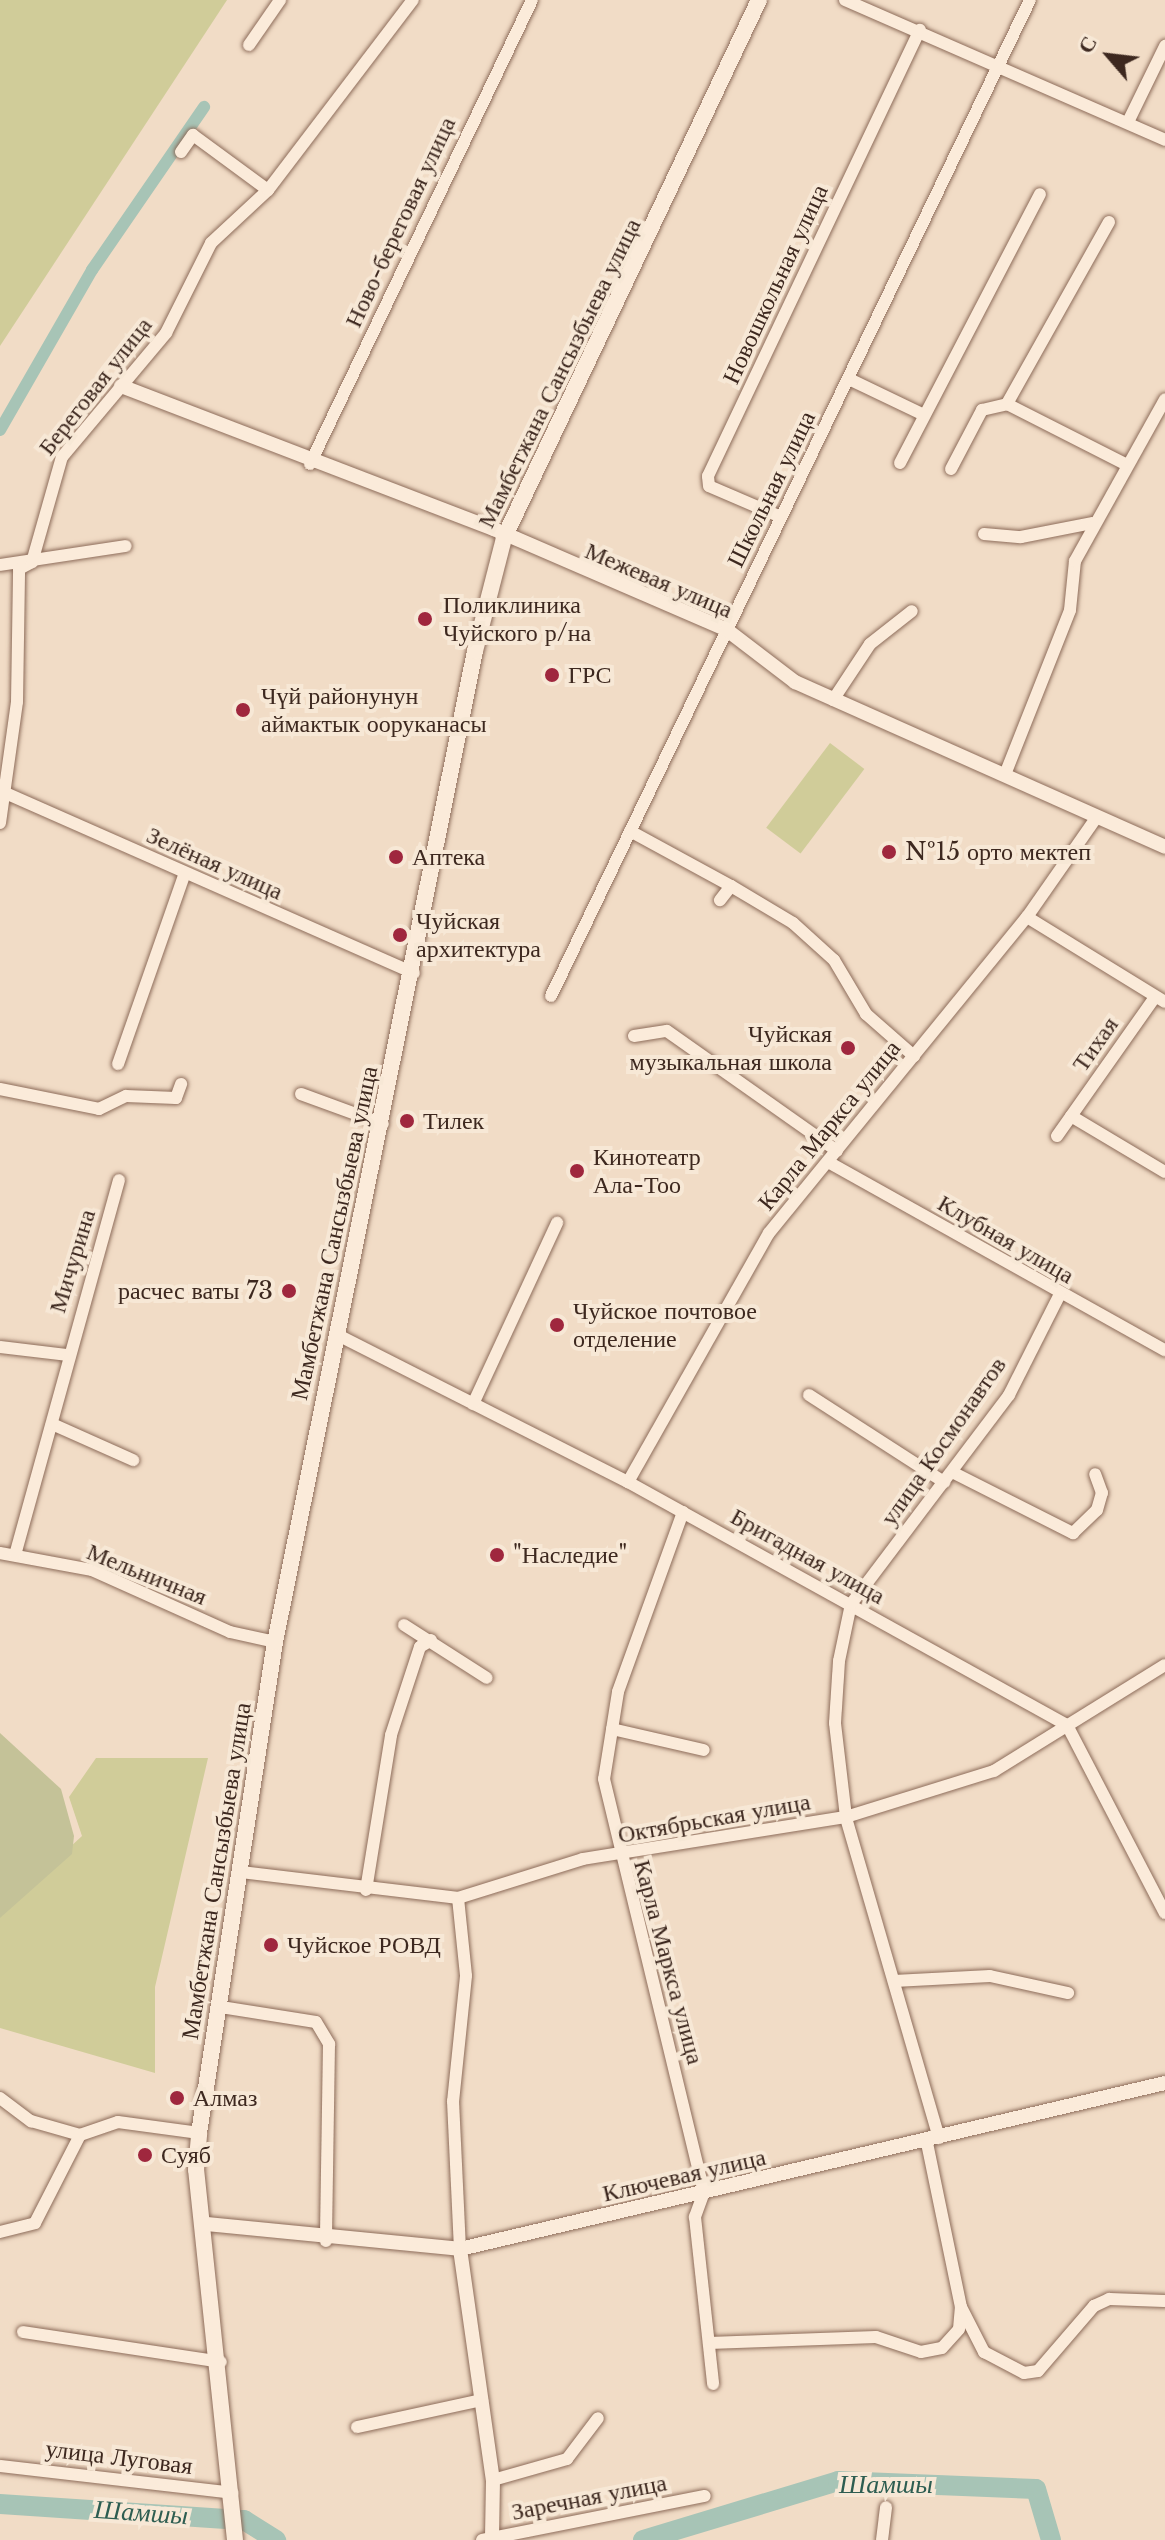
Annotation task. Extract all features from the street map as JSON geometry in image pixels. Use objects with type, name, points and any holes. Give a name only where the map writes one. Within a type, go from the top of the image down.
[{"type":"main road","name":"Мамбетжана Сансызбыева улица","points":[[235,2536],[221,2362],[206,2224],[196,2170],[199,2133],[221,2007],[275,1642],[336,1334],[383,1124],[504,538],[759,0]]},
{"type":"street","points":[[249,45],[280,0]]},
{"type":"street","name":"Береговая улица","points":[[0,823],[19,569],[32,562],[62,457],[166,333],[211,243],[268,190],[413,0]]},
{"type":"street","name":"Ново-береговая улица","points":[[310,464],[532,0]]},
{"type":"street","points":[[845,0],[1000,63],[1165,140]]},
{"type":"street","name":"Школьная улица","points":[[551,996],[1030,0]]},
{"type":"street","name":"Новошкольная улица","points":[[781,517],[709,486],[708,476],[920,30]]},
{"type":"street","points":[[1128,122],[1165,46]]},
{"type":"street","points":[[181,152],[193,135],[268,190]]},
{"type":"street","points":[[900,463],[1040,194]]},
{"type":"street","points":[[1007,404],[1109,222]]},
{"type":"street","points":[[849,379],[924,415]]},
{"type":"street","name":"Межевая улица","points":[[121,386],[727,630],[795,682],[1006,772],[1096,818],[1165,847]]},
{"type":"street","points":[[1006,772],[1066,624],[1075,561],[1092,523],[1165,399]]},
{"type":"street","points":[[951,469],[982,410],[1007,404],[1127,465]]},
{"type":"street","points":[[984,534],[1021,537],[1092,523]]},
{"type":"street","points":[[0,565],[126,546]]},
{"type":"street","points":[[833,700],[870,644],[912,611]]},
{"type":"street","name":"Зелёная улица","points":[[4,793],[414,973]]},
{"type":"street","name":"Карла Маркса улица","points":[[628,1482],[769,1233],[1027,917],[1096,818]]},
{"type":"street","points":[[630,831],[793,923],[834,960],[866,1014],[914,1056]]},
{"type":"street","points":[[118,1064],[185,873]]},
{"type":"street","points":[[720,900],[731,886]]},
{"type":"street","points":[[1027,917],[1160,999]]},
{"type":"street","name":"Тихая","points":[[1057,1136],[1160,999]]},
{"type":"street","name":"Клубная улица","points":[[634,1036],[667,1031],[832,1156],[1059,1296],[1165,1350]]},
{"type":"street","points":[[0,1089],[99,1109],[126,1096],[176,1098],[181,1084]]},
{"type":"street","points":[[301,1094],[383,1124]]},
{"type":"street","points":[[1071,1116],[1165,1172]]},
{"type":"street","name":"Мичурина","points":[[15,1555],[52,1424],[67,1355],[119,1180]]},
{"type":"street","points":[[473,1404],[557,1223]]},
{"type":"street","name":"улица Космонавтов","points":[[851,1604],[1009,1395],[1059,1296]]},
{"type":"street","name":"Бригадная улица","points":[[336,1334],[628,1482],[1067,1725]]},
{"type":"street","points":[[0,1347],[67,1355]]},
{"type":"street","points":[[809,1395],[948,1477],[1073,1533],[1097,1510],[1102,1493],[1095,1474]]},
{"type":"street","points":[[52,1424],[133,1460]]},
{"type":"street","name":"Карла Маркса улица","points":[[683,1512],[646,1599],[612,1729],[604,1779],[618,1857],[704,2192],[695,2217],[713,2384]]},
{"type":"street","name":"Мельничная","points":[[0,1553],[92,1570],[230,1632],[275,1642]]},
{"type":"street","points":[[851,1604],[835,1723],[846,1817],[894,1981],[933,2140],[964,2312],[984,2352],[1024,2373],[1053,2359],[1094,2306],[1109,2299],[1165,2301]]},
{"type":"street","points":[[404,1625],[487,1678]]},
{"type":"street","points":[[366,1890],[391,1735],[420,1647],[431,1640]]},
{"type":"street","name":"Октябрьская улица","points":[[241,1872],[366,1890],[458,1898],[583,1859],[618,1857],[846,1817],[924,1799],[994,1771],[1165,1665]]},
{"type":"street","points":[[1067,1725],[1165,1913]]},
{"type":"street","points":[[612,1729],[704,1750]]},
{"type":"street","points":[[458,1898],[466,1976],[453,2101],[460,2249],[493,2480],[488,2539]]},
{"type":"street","points":[[894,1981],[990,1976],[1068,1993]]},
{"type":"street","points":[[221,2007],[316,2022],[329,2044],[326,2241]]},
{"type":"street","name":"Ключевая улица","points":[[206,2224],[326,2241],[460,2249],[1165,2083]]},
{"type":"street","points":[[0,2098],[31,2121],[80,2135],[118,2122],[199,2133]]},
{"type":"street","points":[[0,2232],[35,2223],[80,2135]]},
{"type":"street","points":[[709,2343],[876,2337],[921,2352],[942,2348],[959,2329],[964,2312]]},
{"type":"street","points":[[23,2332],[221,2362]]},
{"type":"street","points":[[357,2427],[482,2400]]},
{"type":"street","points":[[493,2480],[567,2459],[598,2418]]},
{"type":"street","name":"улица Луговая","points":[[0,2466],[232,2499]]},
{"type":"street","name":"Заречная улица","points":[[488,2539],[705,2496]]},
{"type":"street","points":[[882,2540],[886,2507]]},
{"type":"shaded area","points":[[0,0],[227,0],[0,346]]},
{"type":"shaded area","points":[[830,743],[864,769],[801,854],[766,828]]},
{"type":"shaded area","points":[[0,1733],[61,1789],[74,1836],[72,1854],[0,1918]]},
{"type":"shaded area","points":[[96,1758],[208,1758],[155,1987],[155,2073],[0,2028],[0,1912],[82,1836],[69,1797]]},
{"type":"waterway","points":[[0,430],[92,270],[204,107]]},
{"type":"waterway","name":"Шамшы","points":[[643,2540],[838,2481],[1036,2489],[1051,2540]]},
{"type":"waterway","name":"Шамшы","points":[[0,2504],[244,2520],[276,2540]]},
{"type":"place","name":"Поликлиника Чуйского р/на","points":[[425,619]]},
{"type":"place","name":"ГРС","points":[[552,675]]},
{"type":"place","name":"Чүй районунун аймактык ооруканасы","points":[[243,710]]},
{"type":"place","name":"№15 орто мектеп","points":[[889,852]]},
{"type":"place","name":"Аптека","points":[[396,857]]},
{"type":"place","name":"Чуйская архитектура","points":[[400,935]]},
{"type":"place","name":"Чуйская музыкальная школа","points":[[848,1048]]},
{"type":"place","name":"Тилек","points":[[407,1121]]},
{"type":"place","name":"Кинотеатр Ала-Тоо","points":[[577,1171]]},
{"type":"place","name":"расчес ваты 73","points":[[289,1291]]},
{"type":"place","name":"Чуйское почтовое отделение","points":[[557,1325]]},
{"type":"place","name":"\"Наследие\"","points":[[497,1555]]},
{"type":"place","name":"Чуйское РОВД","points":[[271,1945]]},
{"type":"place","name":"Алмаз","points":[[177,2098]]},
{"type":"place","name":"Суяб","points":[[145,2155]]}]
